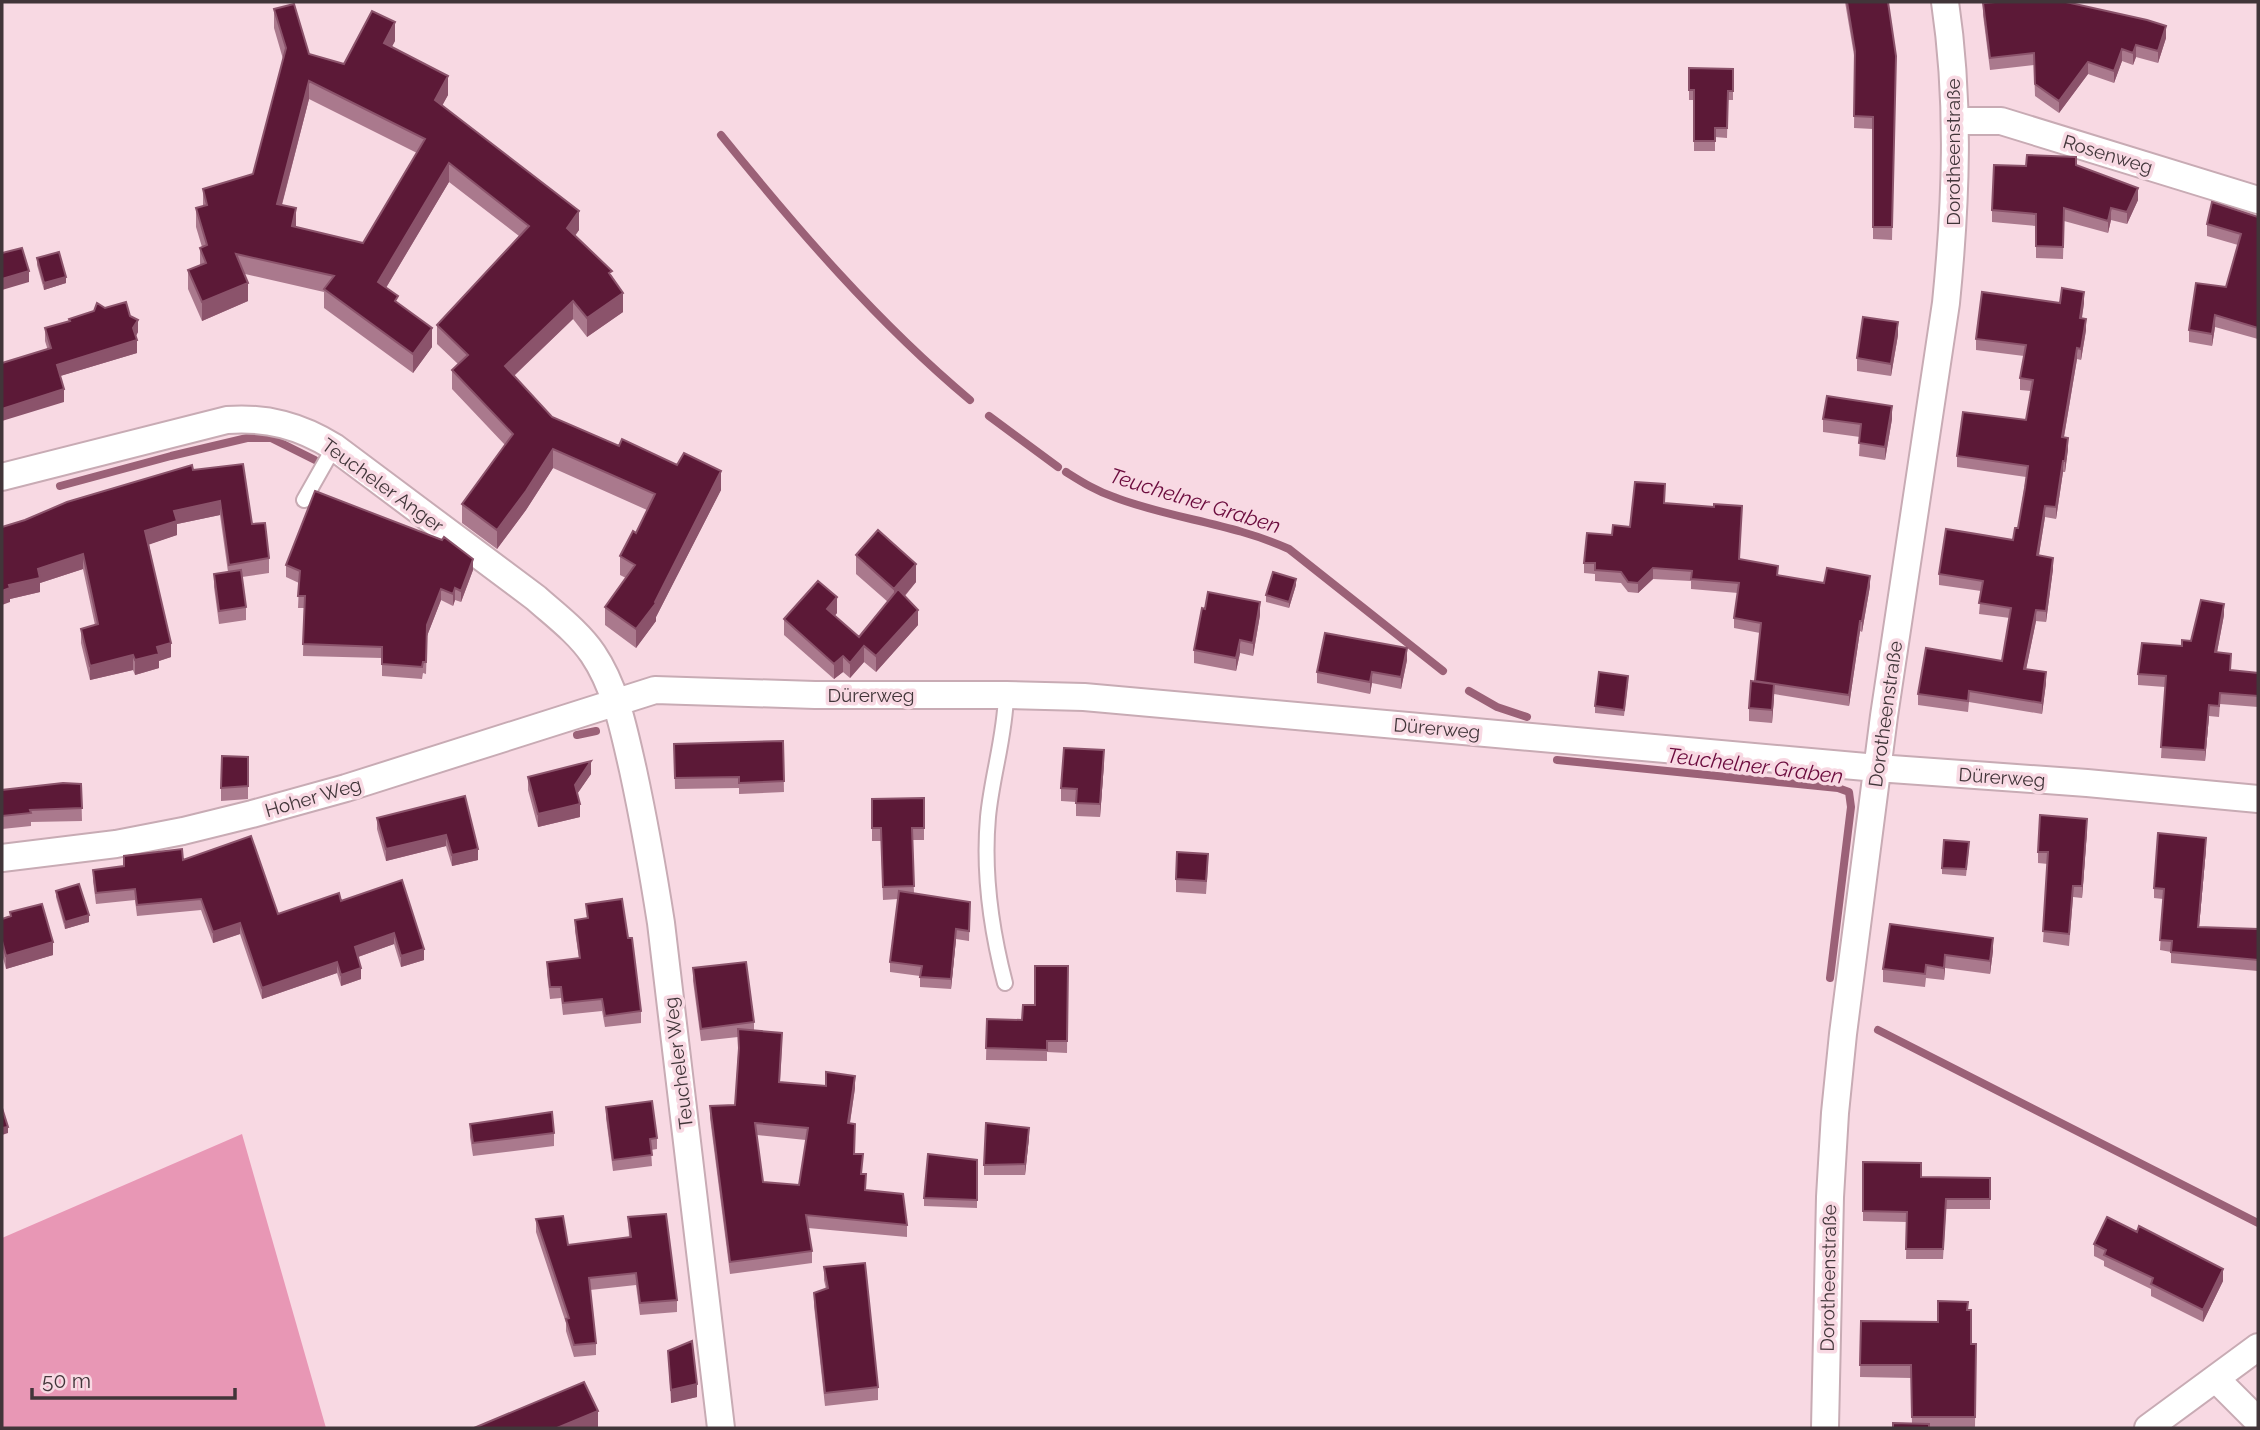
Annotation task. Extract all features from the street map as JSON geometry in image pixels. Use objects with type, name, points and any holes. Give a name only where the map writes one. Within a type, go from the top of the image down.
[{"type":"street","name":"Dorotheenstraße","points":[[1825,1428],[1830,1197],[1835,1114],[1850,972],[1877,768],[1946,303],[1952,239],[1955,121],[1952,55],[1945,2]]},
{"type":"street","name":"Rosenweg","points":[[1955,121],[2001,121],[2258,200]]},
{"type":"street","name":"Teucheler Anger","points":[[2,477],[227,420],[283,423],[310,433],[334,447],[536,598],[565,623],[591,652],[615,702]]},
{"type":"street","name":"Dürerweg","points":[[615,702],[655,690],[816,695],[1006,695],[1133,701],[1877,768],[2258,799]]},
{"type":"street","name":"Hoher Weg","points":[[2,858],[116,844],[252,814],[346,788],[558,720],[572,718],[615,702]]},
{"type":"street","name":"Teucheler Weg","points":[[615,702],[626,738],[647,834],[661,923],[721,1428]]},
{"type":"street","points":[[2148,1428],[2258,1348]]},
{"type":"street","points":[[2216,1379],[2258,1421]]},
{"type":"lane","points":[[304,500],[334,447]]},
{"type":"lane","points":[[1005,983],[991,919],[988,818],[1005,723],[1006,695]]},
{"type":"shaded area","points":[[242,1134],[326,1428],[2,1428],[2,1238]]},
{"type":"building","points":[[1847,2],[1888,2],[1896,56],[1892,227],[1873,227],[1873,117],[1854,116],[1855,51]]},
{"type":"building","points":[[2066,2],[2166,26],[2158,51],[2136,45],[2133,53],[2122,49],[2114,71],[2088,62],[2059,101],[2035,84],[2034,53],[1990,58],[1983,3]]},
{"type":"building","points":[[294,4],[309,54],[344,64],[372,11],[395,22],[384,43],[448,76],[435,100],[579,211],[567,228],[612,271],[609,273],[623,293],[587,318],[573,301],[505,366],[552,417],[619,446],[622,439],[677,465],[684,453],[721,471],[656,603],[636,629],[605,607],[635,565],[620,556],[633,531],[636,533],[655,494],[553,449],[497,530],[462,504],[513,434],[452,370],[468,355],[437,325],[529,226],[449,163],[378,282],[398,296],[395,301],[432,328],[413,354],[324,289],[334,276],[236,254],[248,283],[202,302],[188,270],[206,263],[200,248],[207,245],[196,208],[207,205],[203,189],[253,174],[286,48],[274,9]],"holes":[[[309,81],[425,139],[363,243],[292,226],[296,208],[277,204]]]},
{"type":"building","points":[[1689,68],[1733,69],[1733,91],[1728,91],[1727,128],[1715,128],[1715,141],[1694,141],[1694,90],[1689,90]]},
{"type":"building","points":[[2027,155],[2076,157],[2076,165],[2138,188],[2127,212],[2111,208],[2108,221],[2064,208],[2063,247],[2036,246],[2036,214],[1992,210],[1994,165],[2026,166]]},
{"type":"building","points":[[2212,202],[2258,217],[2258,328],[2215,315],[2212,334],[2189,330],[2196,283],[2226,287],[2241,234],[2207,224]]},
{"type":"building","points":[[22,248],[29,271],[2,279],[2,253]]},
{"type":"building","points":[[59,252],[66,277],[44,283],[37,258]]},
{"type":"building","points":[[2062,288],[2084,292],[2080,318],[2086,319],[2081,349],[2077,348],[2062,437],[2068,438],[2056,507],[2045,506],[2037,555],[2053,558],[2046,611],[2036,610],[2024,669],[2046,672],[2042,703],[1969,691],[1968,701],[1918,694],[1926,648],[2002,661],[2011,608],[1979,603],[1983,581],[1939,574],[1946,529],[2013,540],[2015,528],[2018,528],[2025,488],[2028,466],[1957,456],[1963,412],[2026,420],[2033,380],[2020,378],[2026,345],[1976,339],[1982,292],[2060,303]]},
{"type":"building","points":[[126,302],[130,316],[138,320],[133,328],[137,340],[57,365],[64,389],[2,409],[2,363],[51,348],[45,328],[94,311],[97,303],[105,308]]},
{"type":"building","points":[[1863,317],[1898,322],[1891,364],[1857,358]]},
{"type":"building","points":[[1827,396],[1892,406],[1885,447],[1859,443],[1861,424],[1823,419]]},
{"type":"building","points":[[243,464],[252,524],[265,523],[269,558],[229,565],[220,501],[174,511],[177,521],[145,531],[171,643],[157,647],[159,654],[135,660],[133,655],[90,666],[81,629],[98,624],[83,554],[38,569],[40,578],[9,585],[10,588],[2,591],[2,527],[67,502],[192,465],[193,470]]},
{"type":"building","points":[[1635,482],[1665,484],[1664,503],[1742,506],[1739,559],[1778,566],[1777,575],[1824,583],[1827,568],[1870,576],[1849,695],[1755,681],[1761,623],[1734,618],[1739,583],[1691,579],[1692,571],[1653,568],[1638,583],[1628,582],[1621,572],[1595,570],[1595,563],[1584,563],[1587,533],[1612,535],[1613,525],[1630,527]]},
{"type":"building","points":[[315,491],[442,540],[444,537],[473,559],[461,591],[455,588],[453,594],[441,589],[427,625],[426,662],[423,662],[422,667],[382,664],[382,647],[303,644],[305,596],[298,596],[300,571],[286,565]]},
{"type":"building","points":[[878,530],[916,564],[894,589],[856,555]]},
{"type":"building","points":[[241,570],[246,607],[219,611],[214,574]]},
{"type":"building","points":[[1273,572],[1296,579],[1289,602],[1266,595]]},
{"type":"building","points":[[818,581],[837,597],[827,609],[859,637],[898,589],[918,610],[876,656],[864,646],[850,663],[843,656],[834,664],[784,619]]},
{"type":"building","points":[[1208,592],[1260,602],[1253,643],[1240,640],[1236,658],[1194,650]]},
{"type":"building","points":[[2201,600],[2224,604],[2215,652],[2231,654],[2230,670],[2258,673],[2258,696],[2220,693],[2219,706],[2209,705],[2205,750],[2161,747],[2166,676],[2138,674],[2142,643],[2182,646],[2182,640],[2191,641]]},
{"type":"building","points":[[1325,633],[1407,648],[1401,677],[1372,672],[1370,682],[1317,672]]},
{"type":"building","points":[[1599,672],[1628,676],[1624,710],[1595,706]]},
{"type":"building","points":[[1751,681],[1774,684],[1772,710],[1749,708]]},
{"type":"building","points":[[783,741],[784,781],[739,783],[739,777],[675,778],[674,744]]},
{"type":"building","points":[[1064,748],[1104,750],[1100,804],[1076,803],[1077,789],[1061,788]]},
{"type":"building","points":[[222,756],[248,757],[248,786],[221,788]]},
{"type":"building","points":[[591,761],[575,785],[580,804],[538,814],[528,777]]},
{"type":"building","points":[[63,783],[81,784],[82,808],[30,810],[31,813],[2,816],[2,790]]},
{"type":"building","points":[[465,796],[478,849],[452,855],[446,835],[386,849],[377,818]]},
{"type":"building","points":[[924,798],[924,828],[912,828],[914,886],[883,887],[881,828],[872,828],[872,799]]},
{"type":"building","points":[[2040,815],[2087,819],[2082,886],[2073,886],[2069,934],[2043,931],[2048,852],[2038,852]]},
{"type":"building","points":[[2158,833],[2206,838],[2198,927],[2258,929],[2258,960],[2171,952],[2172,941],[2160,940],[2164,889],[2154,888]]},
{"type":"building","points":[[251,836],[278,914],[339,893],[341,901],[402,880],[424,949],[401,956],[394,933],[355,947],[361,968],[341,975],[337,962],[262,988],[240,923],[213,932],[201,899],[137,905],[135,889],[96,893],[93,870],[124,866],[124,856],[182,849],[183,860]]},
{"type":"building","points":[[1944,840],[1969,842],[1966,869],[1942,868]]},
{"type":"building","points":[[1177,852],[1208,854],[1206,881],[1176,879]]},
{"type":"building","points":[[79,884],[89,915],[65,922],[56,891]]},
{"type":"building","points":[[899,891],[970,902],[969,931],[956,929],[951,979],[920,977],[922,966],[890,962]]},
{"type":"building","points":[[622,899],[628,938],[632,938],[641,1011],[605,1016],[602,999],[563,1003],[561,987],[550,987],[547,962],[580,958],[575,920],[588,918],[586,904]]},
{"type":"building","points":[[42,904],[53,942],[6,956],[2,941],[2,919],[11,916],[10,912]]},
{"type":"building","points":[[1890,924],[1993,938],[1990,961],[1945,955],[1944,968],[1926,965],[1925,974],[1883,969]]},
{"type":"building","points":[[746,962],[754,1022],[701,1029],[693,968]]},
{"type":"building","points":[[1035,966],[1068,966],[1067,1041],[1047,1041],[1047,1050],[986,1048],[987,1019],[1022,1020],[1023,1005],[1035,1005]]},
{"type":"building","points":[[738,1029],[782,1033],[779,1082],[826,1086],[826,1072],[855,1076],[848,1123],[855,1124],[854,1154],[863,1154],[861,1174],[866,1174],[865,1190],[903,1194],[907,1225],[806,1215],[812,1251],[730,1262],[710,1106],[735,1105]],"holes":[[[755,1123],[808,1128],[799,1185],[763,1182]]]},
{"type":"building","points":[[652,1101],[657,1138],[650,1139],[652,1155],[613,1160],[606,1107]]},
{"type":"building","points":[[2,1108],[8,1127],[2,1128]]},
{"type":"building","points":[[552,1112],[554,1133],[473,1143],[470,1124]]},
{"type":"building","points":[[986,1123],[1029,1128],[1025,1164],[984,1165]]},
{"type":"building","points":[[928,1154],[977,1160],[977,1200],[924,1198]]},
{"type":"building","points":[[1863,1162],[1921,1163],[1921,1177],[1990,1178],[1990,1199],[1946,1199],[1943,1249],[1906,1249],[1907,1212],[1863,1211]]},
{"type":"building","points":[[666,1214],[677,1300],[640,1303],[636,1273],[589,1278],[596,1343],[574,1345],[566,1319],[569,1318],[536,1219],[563,1216],[568,1245],[631,1237],[628,1217]]},
{"type":"building","points":[[2107,1217],[2137,1232],[2139,1226],[2223,1269],[2203,1310],[2151,1284],[2153,1278],[2104,1255],[2106,1250],[2094,1244]]},
{"type":"building","points":[[865,1263],[878,1387],[825,1393],[814,1293],[828,1288],[824,1267]]},
{"type":"building","points":[[1938,1301],[1968,1302],[1967,1310],[1971,1310],[1971,1344],[1976,1344],[1975,1417],[1912,1417],[1911,1365],[1860,1365],[1861,1321],[1938,1322]]},
{"type":"building","points":[[692,1341],[697,1384],[671,1390],[668,1351]]},
{"type":"building","points":[[584,1382],[598,1411],[557,1428],[474,1428]]},
{"type":"building","points":[[1893,1423],[1929,1424],[1929,1428],[1893,1428]]},
{"type":"waterway","name":"Teuchelner Graben","points":[[721,135],[870,307],[970,400]]},
{"type":"waterway","name":"Teuchelner Graben","points":[[989,416],[1058,467]]},
{"type":"waterway","points":[[60,486],[247,438],[271,438],[315,460]]},
{"type":"waterway","name":"Teuchelner Graben","points":[[1066,472],[1101,492],[1157,511],[1246,533],[1289,549],[1443,671]]},
{"type":"waterway","name":"Teuchelner Graben","points":[[1469,691],[1497,707],[1527,717]]},
{"type":"waterway","points":[[577,735],[596,731]]},
{"type":"waterway","name":"Teuchelner Graben","points":[[1557,760],[1838,788],[1849,792],[1851,807],[1830,978]]},
{"type":"waterway","name":"Teuchelner Graben","points":[[1878,1030],[2258,1223]]}]
